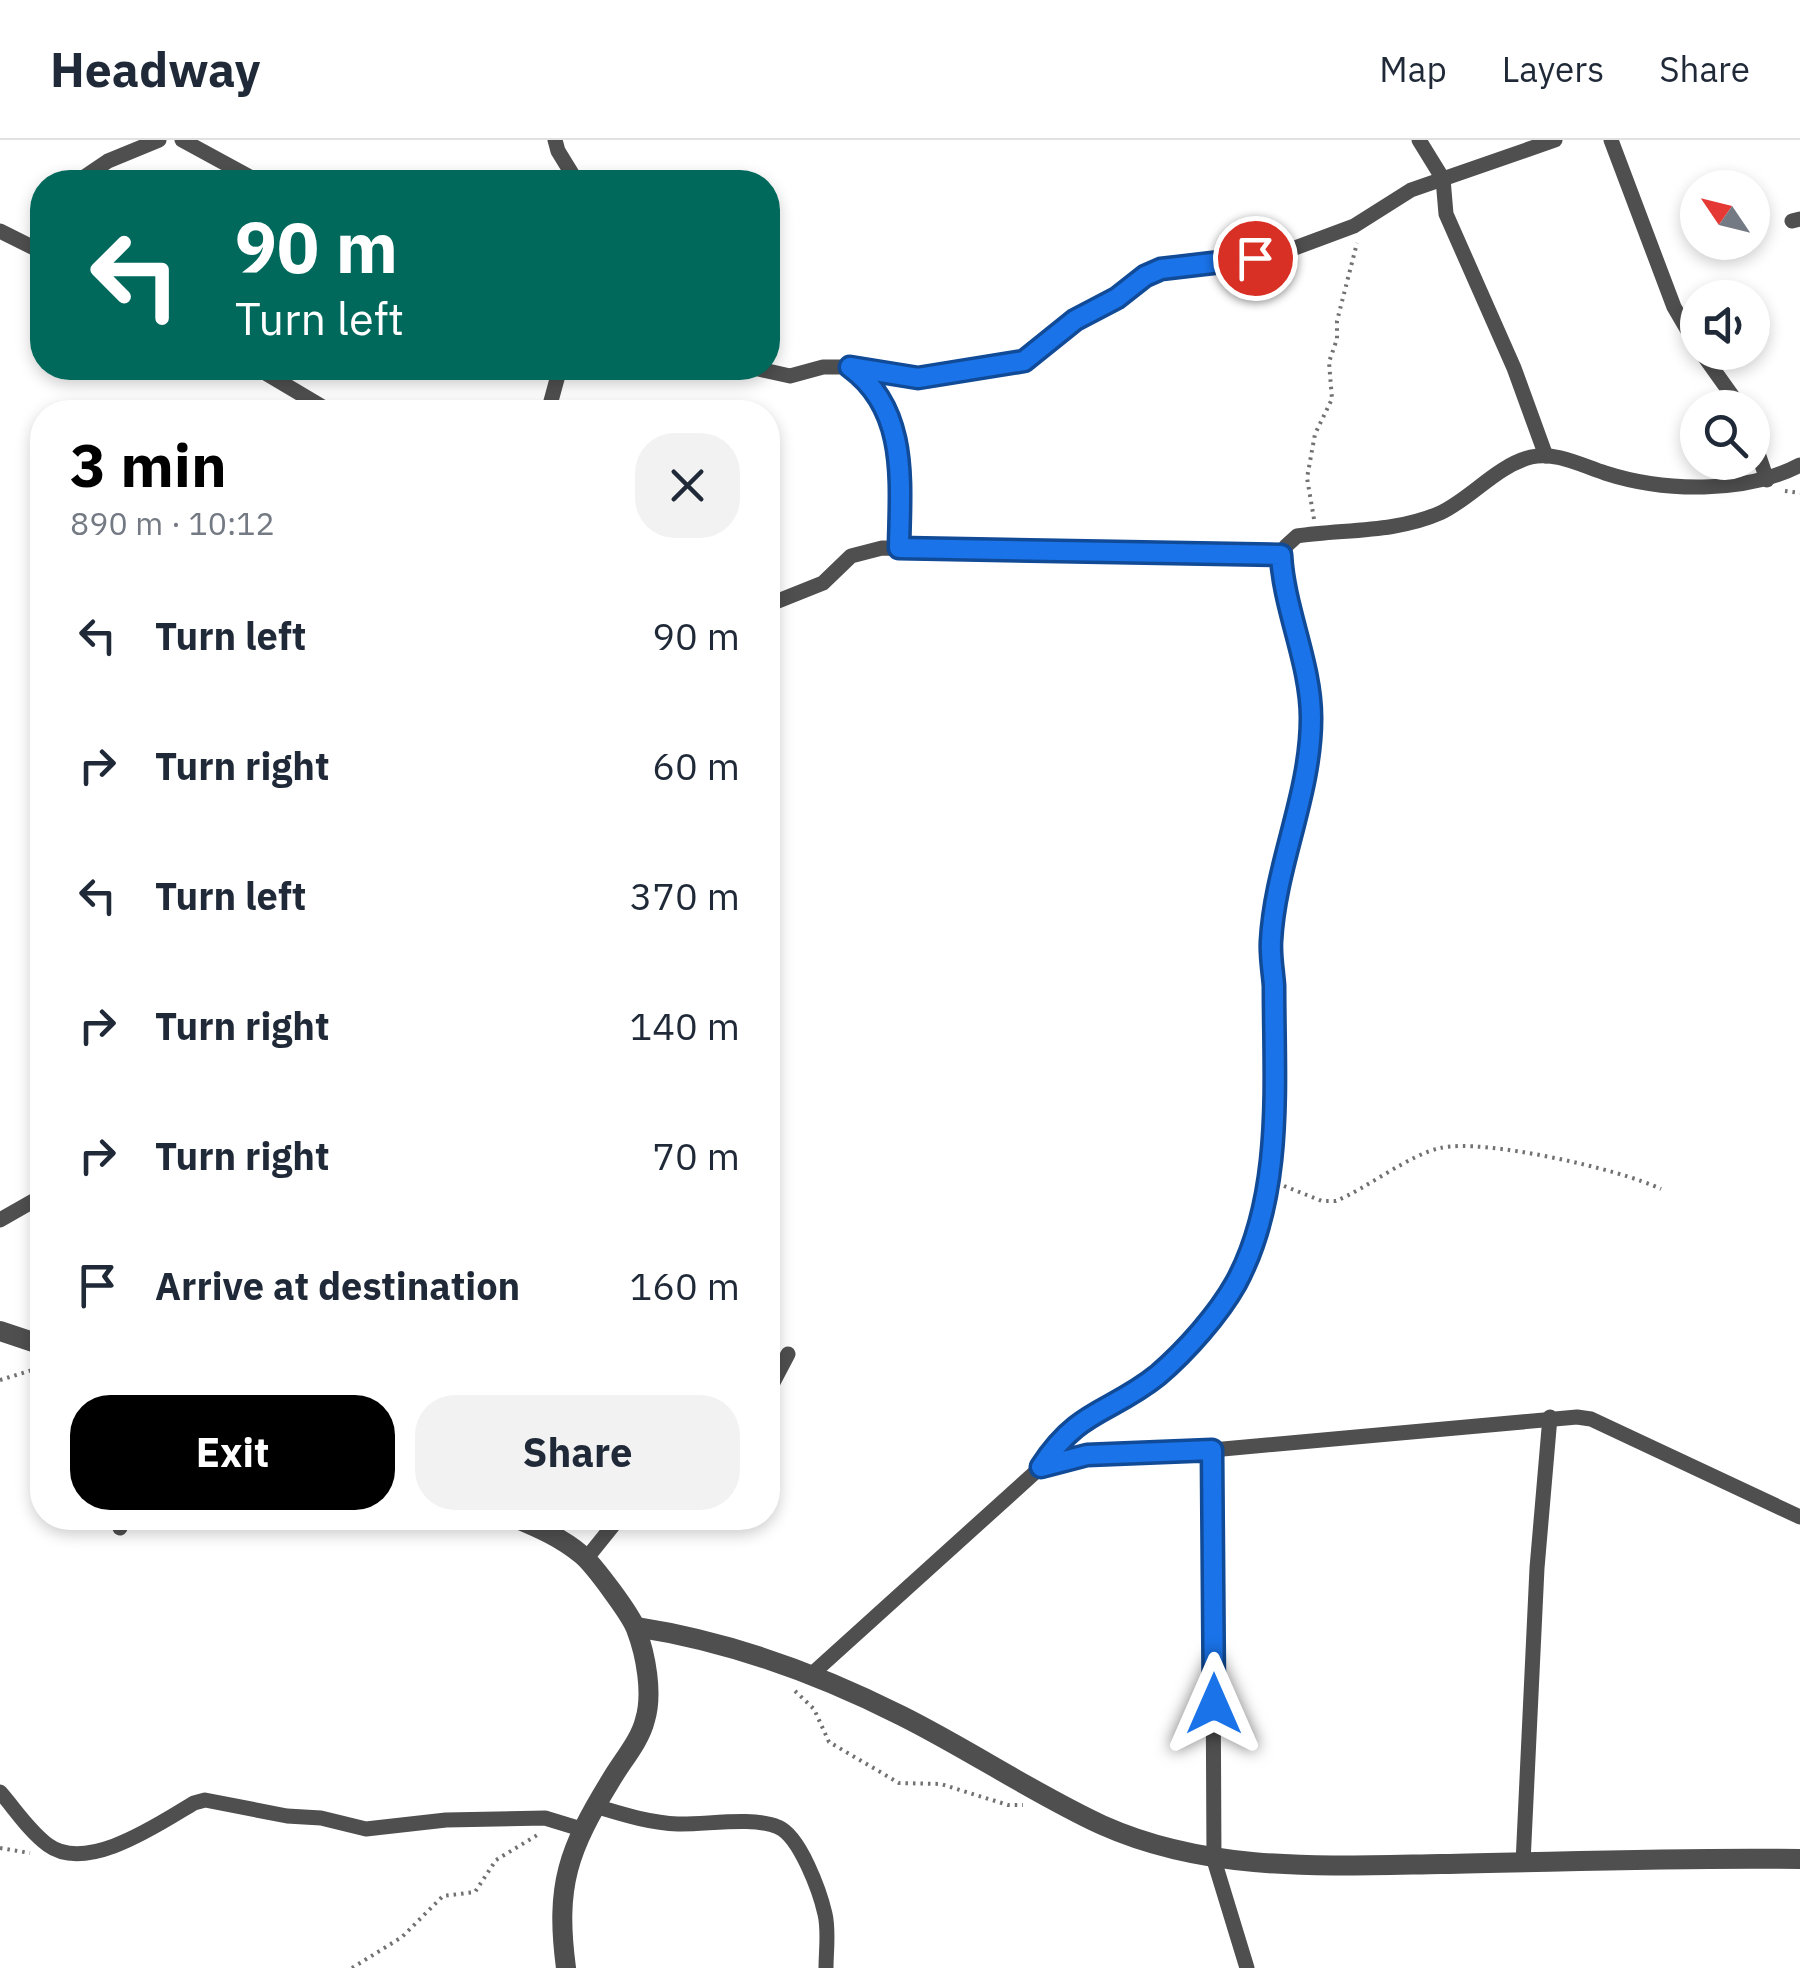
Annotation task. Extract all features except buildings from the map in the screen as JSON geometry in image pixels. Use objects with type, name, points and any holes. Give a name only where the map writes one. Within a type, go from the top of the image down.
[{"type":"street","points":[[95,170],[159,140]]},
{"type":"street","points":[[182,140],[236,170]]},
{"type":"street","points":[[555,140],[570,170]]},
{"type":"street","points":[[1419,140],[1442,179],[1446,214],[1514,368],[1546,456]]},
{"type":"street","points":[[780,374],[790,376],[824,367],[850,367],[918,378],[1024,361],[1075,320],[1108,304],[1161,269],[1276,255],[1354,226],[1411,190],[1555,140]]},
{"type":"street","points":[[1611,140],[1680,317]]},
{"type":"street","points":[[0,231],[30,246]]},
{"type":"street","points":[[850,367],[879,396],[892,422],[900,455],[899,548]]},
{"type":"street","points":[[280,380],[312,400]]},
{"type":"street","points":[[812,1674],[1041,1467],[1076,1424],[1158,1374],[1212,1316],[1236,1283],[1270,1180],[1274,1050],[1271,943],[1307,770],[1311,714],[1281,555],[1291,540],[1414,524],[1465,501],[1532,457],[1546,456],[1610,475],[1674,484],[1706,487],[1767,480]]},
{"type":"street","points":[[1770,479],[1800,465]]},
{"type":"street","points":[[780,600],[823,583],[851,556],[882,548],[1281,555]]},
{"type":"street","points":[[0,1220],[30,1203]]},
{"type":"street","points":[[0,1331],[30,1341]]},
{"type":"street","points":[[780,1369],[788,1354]]},
{"type":"street","points":[[1041,1467],[1087,1455],[1212,1450],[1550,1417],[1590,1420],[1800,1518]]},
{"type":"street","points":[[1522,1863],[1537,1568],[1550,1417]]},
{"type":"street","points":[[1212,1450],[1214,1860],[1247,1968]]},
{"type":"street","points":[[543,1530],[586,1558],[636,1627],[647,1679],[646,1718],[595,1806],[571,1825],[560,1921],[566,1968]]},
{"type":"street","points":[[586,1558],[609,1530]]},
{"type":"street","points":[[636,1627],[689,1635],[812,1674],[902,1716],[1056,1802],[1128,1837],[1214,1860],[1314,1866],[1670,1856],[1800,1859]]},
{"type":"street","points":[[0,1792],[48,1845],[69,1852],[118,1846],[205,1800],[366,1829],[446,1820],[545,1818],[571,1825]]},
{"type":"street","points":[[595,1806],[657,1822],[776,1825],[784,1830],[802,1855],[826,1916],[826,1968]]},
{"type":"path","points":[[1316,534],[1307,478],[1316,434],[1332,399],[1330,362],[1357,247],[1354,226]]},
{"type":"path","points":[[1270,1180],[1322,1201],[1336,1202],[1430,1151],[1467,1147],[1583,1164],[1637,1177],[1661,1189]]},
{"type":"path","points":[[0,1380],[30,1371]]},
{"type":"path","points":[[790,1686],[814,1709],[829,1742],[899,1783],[941,1784],[1008,1806],[1056,1802]]},
{"type":"path","points":[[352,1968],[402,1937],[443,1896],[474,1892],[496,1860],[571,1825]]},
{"type":"route","points":[[1214,1704],[1212,1450],[1087,1455],[1041,1467],[1076,1424],[1158,1374],[1212,1316],[1236,1283],[1270,1180],[1274,1050],[1271,943],[1307,770],[1311,714],[1281,555],[899,548],[900,455],[892,422],[879,396],[850,367],[918,378],[1024,361],[1075,320],[1100,309],[1145,276],[1161,269],[1255,258]]}]
